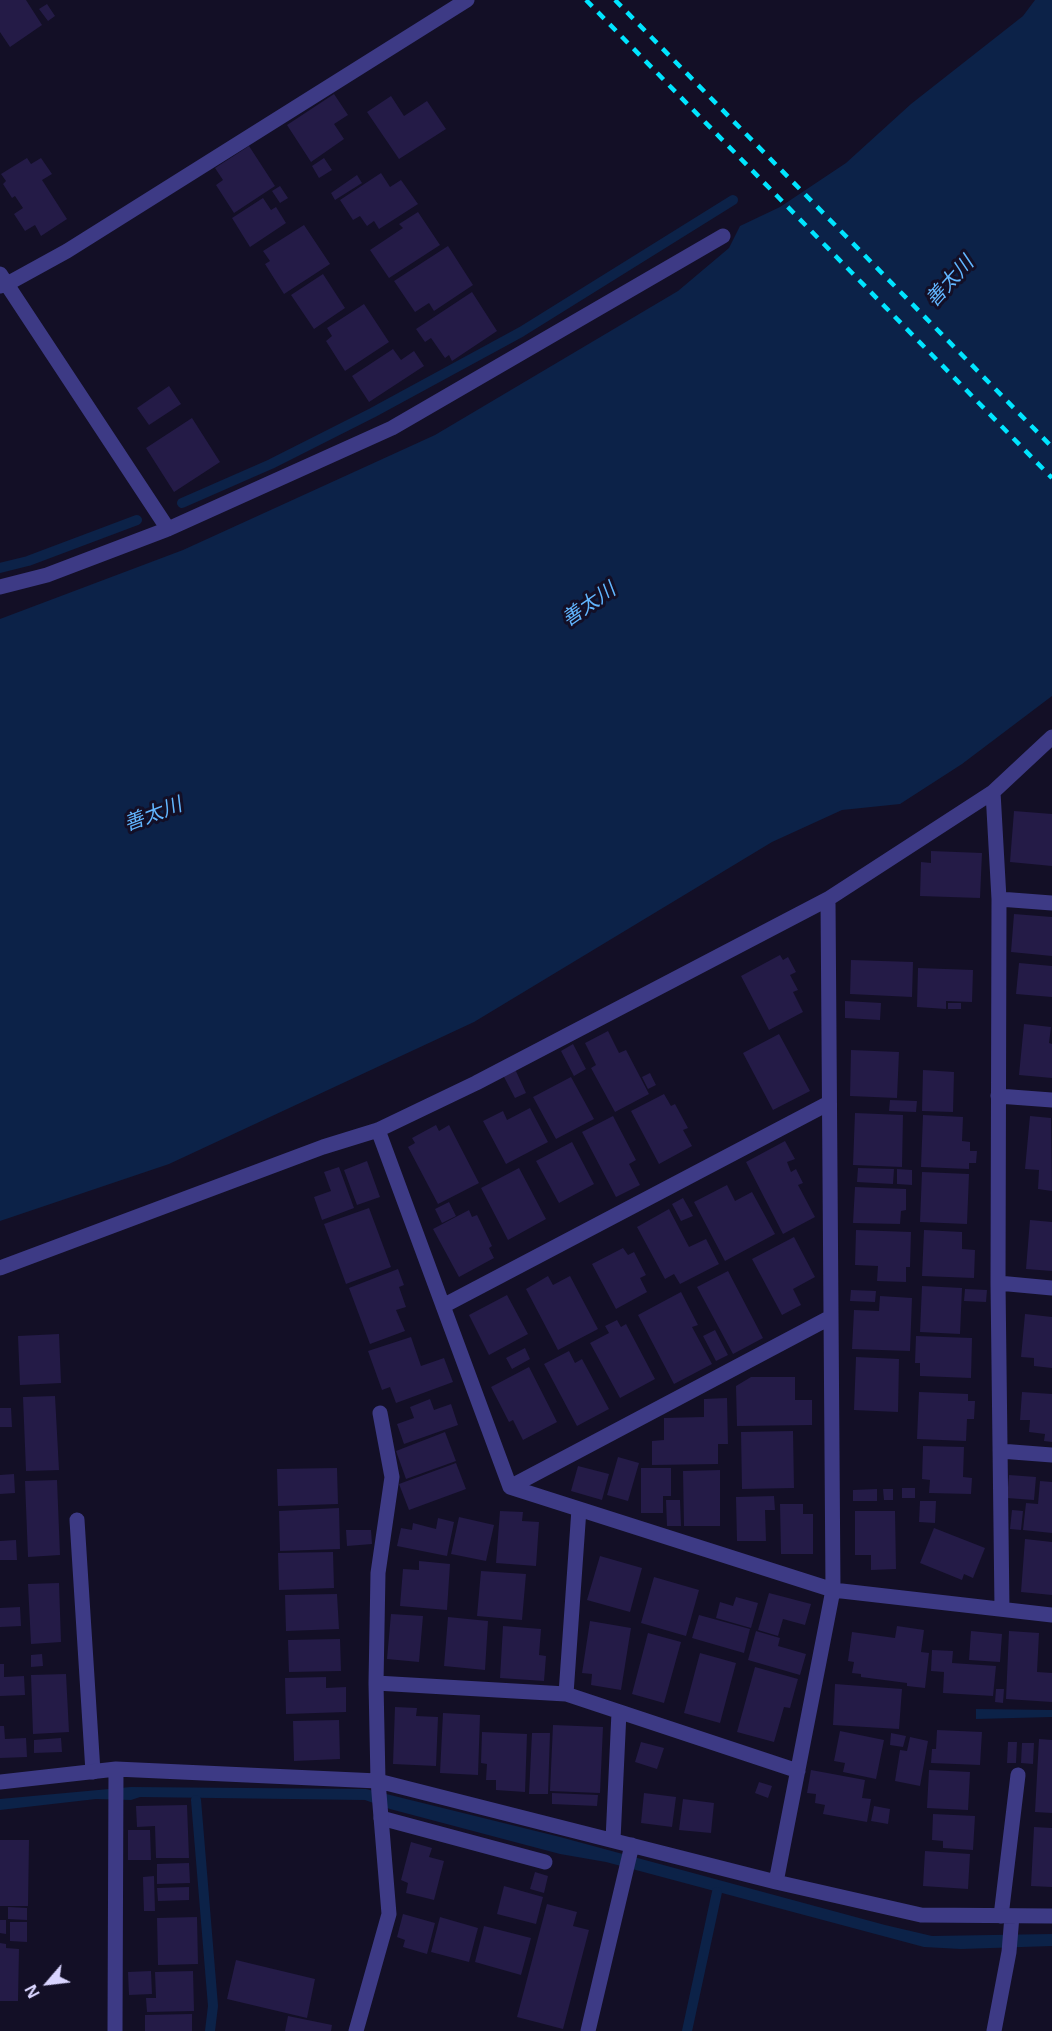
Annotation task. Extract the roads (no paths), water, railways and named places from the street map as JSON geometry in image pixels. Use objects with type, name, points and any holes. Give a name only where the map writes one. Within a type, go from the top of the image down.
[{"type":"street","points":[[168,529],[2,281],[67,251],[467,0]]},
{"type":"street","points":[[0,587],[47,576],[168,529],[392,428],[723,236]]},
{"type":"street","points":[[0,1268],[323,1147],[378,1130],[507,1066],[828,899],[993,792],[1052,737]]},
{"type":"street","points":[[993,792],[999,898],[998,1283],[1002,1609]]},
{"type":"street","points":[[999,898],[1052,903]]},
{"type":"street","points":[[776,1882],[833,1590],[828,899]]},
{"type":"street","points":[[999,1096],[1052,1100]]},
{"type":"street","points":[[443,1306],[829,1103]]},
{"type":"street","points":[[378,1130],[510,1487]]},
{"type":"street","points":[[998,1283],[1052,1287]]},
{"type":"street","points":[[510,1487],[831,1317]]},
{"type":"street","points":[[356,2031],[388,1914],[379,1785],[376,1683],[378,1573],[392,1477],[380,1413]]},
{"type":"street","points":[[1000,1451],[1052,1455]]},
{"type":"street","points":[[510,1487],[833,1590],[1052,1615]]},
{"type":"street","points":[[566,1694],[579,1509]]},
{"type":"street","points":[[77,1520],[93,1772]]},
{"type":"street","points":[[376,1683],[566,1694],[798,1771]]},
{"type":"street","points":[[613,1840],[619,1712]]},
{"type":"street","points":[[0,1782],[93,1772],[116,1776],[379,1785],[613,1840],[632,1849],[921,1915],[1008,1921],[1052,1916]]},
{"type":"street","points":[[115,2031],[116,1776]]},
{"type":"street","points":[[993,2031],[1009,1953],[1008,1921],[1018,1776]]},
{"type":"street","points":[[381,1814],[545,1862]]},
{"type":"street","points":[[588,2031],[632,1849]]},
{"type":"water","name":"善太川","points":[[1035,0],[1052,0],[1052,696],[962,764],[900,804],[842,810],[772,842],[474,1022],[169,1164],[0,1221],[0,619],[183,550],[435,435],[678,291],[729,248],[740,226],[780,207],[846,163],[911,104],[1023,16]]},
{"type":"water","points":[[976,1709],[1052,1710],[1052,1717],[976,1719]]},
{"type":"water","points":[[131,1787],[366,1789],[560,1837],[932,1936],[1052,1934],[1052,1946],[961,1949],[924,1947],[606,1862],[560,1854],[390,1809],[365,1800],[140,1797],[131,1800],[96,1799],[0,1810],[0,1799]]},
{"type":"waterway","points":[[182,503],[271,464],[372,413],[521,332],[733,200]]},
{"type":"waterway","points":[[0,568],[28,561],[137,520]]},
{"type":"waterway","points":[[196,1800],[213,2006],[210,2031]]},
{"type":"waterway","points":[[687,2031],[717,1892]]},
{"type":"railway","points":[[586,0],[1052,478]]},
{"type":"railway","points":[[615,0],[1052,447]]}]
